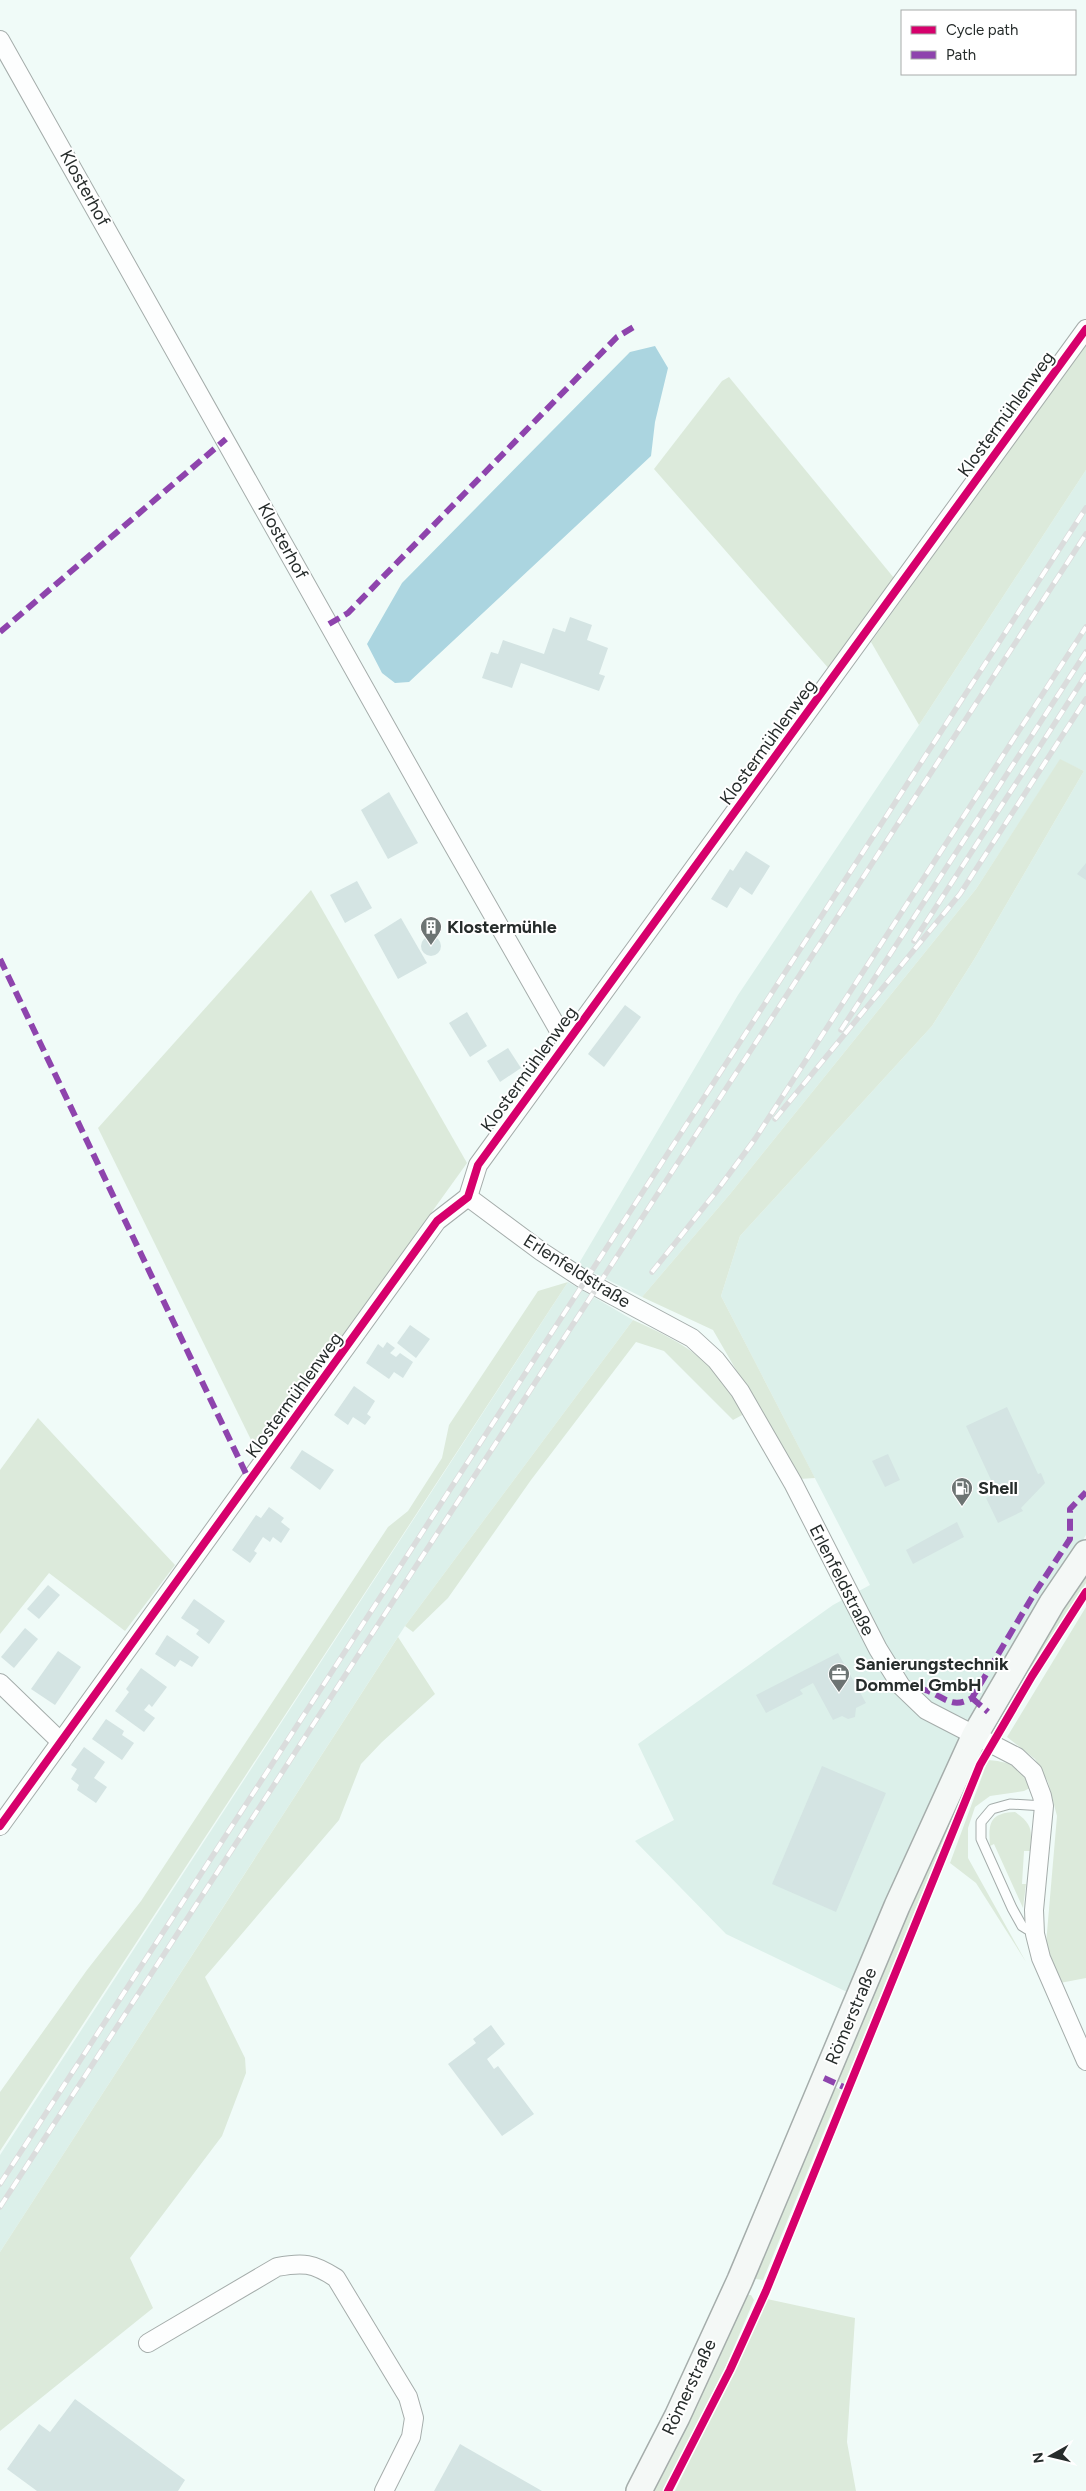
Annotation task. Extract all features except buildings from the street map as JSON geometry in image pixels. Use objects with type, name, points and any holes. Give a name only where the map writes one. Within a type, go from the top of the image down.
[{"type":"main road","name":"Römerstraße","points":[[638,2491],[676,2417],[740,2280],[897,1906],[975,1734],[1052,1603],[1086,1553]]},
{"type":"street","name":"Klosterhof","points":[[0,40],[566,1043]]},
{"type":"street","name":"Klostermühlenweg","points":[[0,1826],[437,1221],[468,1197],[478,1165],[1086,329]]},
{"type":"street","name":"Erlenfeldstraße","points":[[468,1197],[542,1252],[586,1281],[692,1338],[716,1360],[740,1391],[788,1475],[878,1649],[901,1686],[926,1710],[1017,1757],[1033,1772],[1044,1806],[1034,1910],[1035,1934],[1041,1958],[1086,2061]]},
{"type":"street","points":[[0,1683],[61,1742]]},
{"type":"street","points":[[148,2343],[277,2266],[298,2262],[318,2266],[336,2278],[408,2397],[414,2418],[411,2437],[384,2491]]},
{"type":"lane","points":[[1035,1934],[1022,1926],[1012,1908],[981,1839],[980,1822],[992,1809],[1010,1804],[1044,1806]]},
{"type":"shaded area","points":[[1086,470],[1086,1535],[971,1718],[847,1992],[726,1934],[635,1841],[674,1820],[638,1744],[833,1605],[870,1585],[721,1296],[740,1236],[932,1026],[975,958],[1084,771],[1060,760],[976,889],[730,1194],[642,1297],[578,1265],[738,995],[919,725]]},
{"type":"shaded area","points":[[568,1282],[633,1320],[405,1626],[0,2252],[0,2155]]},
{"type":"green space","points":[[1086,342],[1086,470],[919,725],[871,642]]},
{"type":"green space","points":[[729,377],[894,578],[830,670],[654,469],[722,381]]},
{"type":"green space","points":[[1060,759],[1084,771],[975,958],[932,1026],[740,1236],[721,1296],[815,1478],[799,1479],[713,1330],[642,1297],[730,1194],[976,889]]},
{"type":"green space","points":[[311,890],[467,1163],[258,1454],[98,1128]]},
{"type":"green space","points":[[568,1282],[0,2151],[0,2092],[87,1970],[141,1901],[388,1527],[408,1511],[442,1458],[449,1425],[538,1291]]},
{"type":"green space","points":[[633,1320],[684,1346],[698,1356],[722,1380],[744,1414],[733,1420],[664,1351],[636,1342],[531,1480],[448,1598],[413,1632],[405,1626]]},
{"type":"green space","points":[[38,1418],[175,1565],[125,1631],[49,1573],[0,1634],[0,1470]]},
{"type":"green space","points":[[1086,1571],[1086,1583],[1046,1644],[1008,1712],[1002,1715],[1005,1703]]},
{"type":"green space","points":[[1086,1607],[1086,1978],[1060,1983],[1046,1944],[1057,1816],[1048,1782],[1035,1759],[1007,1737]]},
{"type":"green space","points":[[398,1637],[435,1694],[382,1742],[361,1764],[339,1820],[205,1977],[245,2058],[246,2073],[222,2136],[130,2258],[153,2308],[0,2431],[0,2252]]},
{"type":"green space","points":[[988,1760],[1014,1766],[1030,1788],[1024,1791],[990,1796],[975,1807],[968,1828],[968,1858],[1026,1962],[976,1883],[950,1863]]},
{"type":"green space","points":[[970,1775],[844,2084],[835,2080],[923,1872]]},
{"type":"green space","points":[[1015,1812],[1025,1820],[1031,1833],[1030,1851],[1024,1851],[1022,1884],[1026,1884],[1023,1908],[994,1844],[990,1846],[990,1825],[992,1821],[1000,1814]]},
{"type":"green space","points":[[833,2086],[841,2090],[763,2280],[756,2279],[754,2272]]},
{"type":"green space","points":[[743,2295],[751,2295],[754,2300],[725,2368],[663,2491],[650,2491]]},
{"type":"green space","points":[[767,2299],[855,2318],[847,2442],[856,2491],[675,2491]]},
{"type":"water","points":[[655,346],[668,368],[655,422],[651,456],[409,682],[395,683],[382,673],[367,644],[402,583],[630,352]]},
{"type":"railway","points":[[0,2184],[1086,508]]},
{"type":"railway","points":[[0,2207],[1086,534]]},
{"type":"railway","points":[[652,1272],[716,1192],[755,1139],[1086,627]]},
{"type":"railway","points":[[841,1030],[1086,652]]},
{"type":"railway","points":[[914,941],[1086,675]]},
{"type":"railway","points":[[775,1119],[960,894],[1086,699]]},
{"type":"marked path","points":[[329,624],[348,613],[617,337],[637,325]]},
{"type":"marked path","points":[[0,632],[226,439]]},
{"type":"marked path","points":[[0,959],[250,1482]]},
{"type":"marked path","points":[[901,1686],[925,1690],[948,1701],[958,1703],[972,1698],[1034,1594],[1070,1539],[1070,1509],[1086,1492]]},
{"type":"marked path","points":[[972,1698],[988,1712]]},
{"type":"marked path","points":[[824,2078],[846,2088]]},
{"type":"cycle path","points":[[0,1826],[437,1221],[468,1197],[478,1165],[1086,329]]},
{"type":"cycle path","points":[[668,2491],[730,2370],[766,2291],[980,1765],[1032,1676],[1086,1592]]},
{"type":"place","name":"Klostermühle","points":[[431,946]]},
{"type":"place","name":"Shell","points":[[962,1507]]},
{"type":"place","name":"Sanierungstechnik Dommel GmbH","points":[[839,1693]]}]
